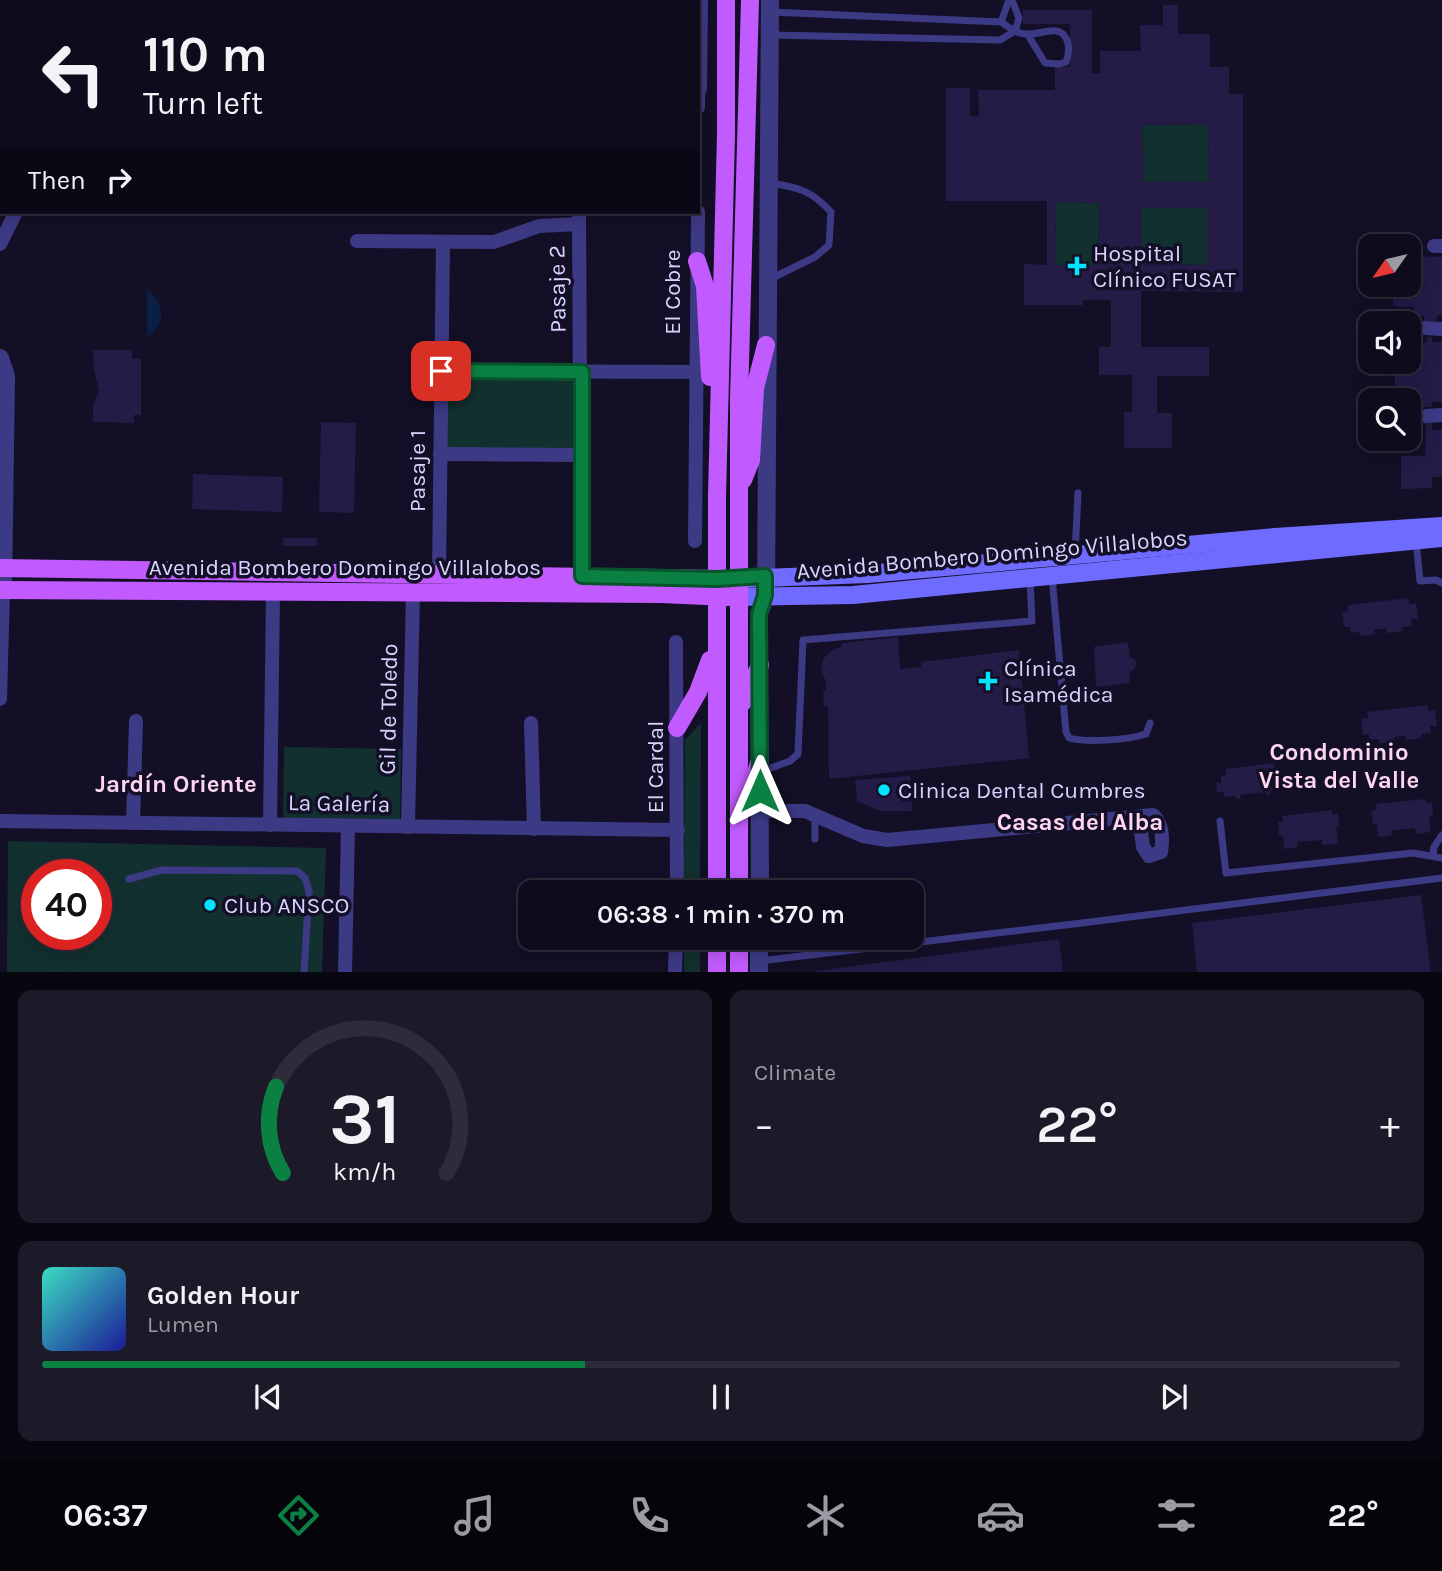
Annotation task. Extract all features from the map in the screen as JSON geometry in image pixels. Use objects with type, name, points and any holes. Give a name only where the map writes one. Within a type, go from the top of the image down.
[{"type":"main road","points":[[717,880],[716,640],[726,5]]},
{"type":"main road","points":[[739,880],[738,400],[750,6]]},
{"type":"main road","points":[[697,261],[705,286],[712,398],[720,421]]},
{"type":"main road","points":[[738,490],[751,460],[755,388],[766,345]]},
{"type":"main road","name":"Avenida Bombero Domingo Villalobos","points":[[2,568],[717,579],[1029,568],[1052,575],[1275,537],[1442,526]]},
{"type":"main road","name":"Avenida Bombero Domingo Villalobos","points":[[2,590],[413,591],[717,597],[853,594],[1029,568],[1075,555],[1181,554],[1442,538]]},
{"type":"main road","points":[[677,728],[706,675],[716,640]]},
{"type":"main road","points":[[739,720],[745,695],[760,665]]},
{"type":"main road","points":[[747,880],[739,843],[748,791],[760,766]]},
{"type":"main road","points":[[718,950],[718,972]]},
{"type":"main road","points":[[739,950],[739,972]]},
{"type":"street","points":[[726,5],[770,6],[765,595],[759,614],[760,880]]},
{"type":"street","points":[[726,38],[769,35]]},
{"type":"street","points":[[0,244],[15,214]]},
{"type":"street","name":"El Cobre","points":[[695,541],[698,214]]},
{"type":"street","points":[[357,242],[498,242],[539,226],[579,218]]},
{"type":"street","name":"Pasaje 2","points":[[579,218],[582,576]]},
{"type":"street","name":"Pasaje 1","points":[[439,574],[443,243]]},
{"type":"street","points":[[1426,328],[1442,329]]},
{"type":"street","points":[[0,358],[6,376],[0,699]]},
{"type":"street","points":[[441,371],[696,372]]},
{"type":"street","points":[[1425,416],[1442,415]]},
{"type":"street","points":[[440,454],[581,455]]},
{"type":"street","name":"Gil de Toledo","points":[[408,827],[413,591]]},
{"type":"street","points":[[270,825],[273,592]]},
{"type":"street","name":"El Cardal","points":[[676,642],[677,880]]},
{"type":"street","points":[[133,823],[136,721]]},
{"type":"street","points":[[531,723],[534,829]]},
{"type":"street","points":[[760,811],[805,811],[863,836],[887,840],[1139,816]]},
{"type":"street","name":"La Galería","points":[[0,821],[678,830]]},
{"type":"street","points":[[345,972],[348,826]]},
{"type":"street","points":[[675,972],[676,950]]},
{"type":"lane","points":[[1001,22],[1011,0]]},
{"type":"lane","points":[[769,35],[1000,40],[1015,31],[1019,18],[1011,0]]},
{"type":"lane","points":[[770,6],[1001,22],[1028,35],[1049,31],[1064,35],[1069,45],[1066,62],[1045,63],[1028,35]]},
{"type":"lane","points":[[945,38],[946,19]]},
{"type":"lane","points":[[768,280],[815,257],[829,246],[831,212],[816,196],[808,192],[770,183]]},
{"type":"lane","points":[[1075,555],[1078,493]]},
{"type":"lane","points":[[1416,541],[1420,581],[1436,580],[1442,583]]},
{"type":"lane","points":[[760,766],[790,761],[798,754],[803,640],[1032,621],[1029,568]]},
{"type":"lane","points":[[1052,575],[1066,732],[1069,738],[1138,736],[1146,734],[1150,723]]},
{"type":"lane","points":[[815,815],[816,839]]},
{"type":"lane","points":[[1220,821],[1226,873],[1413,853],[1442,858]]},
{"type":"lane","points":[[1433,855],[1434,847],[1442,835]]},
{"type":"lane","points":[[129,879],[162,870],[297,872],[305,878],[309,891],[304,972]]},
{"type":"lane","points":[[759,951],[1442,878]]},
{"type":"green space","points":[[1208,124],[1209,182],[1143,182],[1142,125]]},
{"type":"green space","points":[[1056,202],[1099,203],[1098,266],[1055,265]]},
{"type":"green space","points":[[1142,208],[1207,208],[1207,265],[1142,264]]},
{"type":"green space","points":[[444,374],[575,375],[574,453],[444,452]]},
{"type":"green space","points":[[701,723],[700,880],[684,880],[685,740]]},
{"type":"green space","points":[[284,747],[401,749],[400,821],[283,819]]},
{"type":"green space","name":"Club ANSCO","points":[[8,841],[326,848],[322,972],[7,972]]},
{"type":"green space","points":[[684,950],[700,950],[700,972],[684,972]]},
{"type":"water","points":[[147,289],[158,301],[161,314],[158,326],[147,338]]},
{"type":"building","points":[[1163,5],[1178,5],[1178,34],[1210,34],[1210,67],[1229,67],[1229,94],[1243,94],[1243,292],[1141,291],[1141,347],[1209,347],[1209,376],[1157,376],[1157,413],[1172,413],[1172,448],[1124,448],[1124,412],[1132,412],[1132,375],[1099,375],[1099,347],[1111,347],[1111,300],[1083,300],[1083,305],[1024,305],[1024,264],[1047,265],[1047,201],[946,201],[946,88],[970,88],[970,116],[979,116],[978,90],[1055,90],[1055,67],[1070,67],[1070,24],[1023,24],[1023,10],[1092,10],[1092,73],[1100,73],[1100,51],[1141,51],[1140,25],[1163,25]],"holes":[[[1208,124],[1209,182],[1143,182],[1142,125]],[[1056,202],[1099,203],[1098,266],[1055,265]],[[1142,208],[1207,208],[1207,265],[1142,264]]]},
{"type":"building","points":[[1421,256],[1442,257],[1442,315],[1437,315],[1436,321],[1424,321],[1421,311],[1414,311],[1414,307],[1393,306],[1393,298],[1421,298]]},
{"type":"building","points":[[1427,337],[1432,337],[1432,342],[1442,342],[1442,402],[1432,402],[1432,407],[1421,407],[1421,388],[1395,388],[1395,374],[1421,374],[1421,342],[1427,342]]},
{"type":"building","points":[[93,350],[132,350],[132,359],[141,359],[141,415],[134,415],[134,423],[93,422],[93,405],[99,391]]},
{"type":"building","points":[[321,422],[356,423],[354,513],[319,512]]},
{"type":"building","points":[[1426,423],[1432,423],[1432,430],[1442,430],[1442,477],[1432,477],[1432,488],[1401,489],[1401,456],[1425,456]]},
{"type":"building","points":[[193,474],[283,477],[282,512],[192,509]]},
{"type":"building","points":[[283,538],[317,538],[317,546],[283,546]]},
{"type":"building","points":[[1409,598],[1409,604],[1416,603],[1418,619],[1411,619],[1412,626],[1402,627],[1403,631],[1387,633],[1386,628],[1374,630],[1375,634],[1360,636],[1360,632],[1351,633],[1350,627],[1344,627],[1342,612],[1348,611],[1348,605]]},
{"type":"building","points":[[898,637],[900,669],[921,667],[921,662],[1019,650],[1029,758],[829,779],[828,706],[824,706],[823,691],[826,690],[826,681],[821,672],[823,659],[833,649],[841,647],[842,643]]},
{"type":"building","points":[[1128,642],[1130,657],[1137,661],[1130,672],[1129,683],[1096,687],[1094,647]]},
{"type":"building","points":[[1428,705],[1428,711],[1435,710],[1437,726],[1430,726],[1431,733],[1421,734],[1422,738],[1406,740],[1405,736],[1394,737],[1394,742],[1379,743],[1379,739],[1370,740],[1369,734],[1363,735],[1361,719],[1368,718],[1367,712]]},
{"type":"building","points":[[1274,763],[1275,770],[1280,769],[1281,776],[1286,776],[1287,784],[1282,784],[1283,790],[1270,791],[1271,795],[1266,795],[1266,792],[1240,795],[1241,799],[1236,799],[1236,796],[1224,797],[1223,792],[1217,792],[1216,783],[1221,783],[1221,776],[1226,775],[1226,769]]},
{"type":"building","name":"Clinica Dental Cumbres","points":[[910,776],[912,811],[880,811],[857,801],[855,780]]},
{"type":"building","points":[[1425,799],[1426,803],[1432,802],[1433,815],[1429,816],[1431,832],[1416,834],[1415,828],[1391,831],[1392,836],[1378,837],[1377,824],[1373,824],[1371,811],[1377,810],[1376,804]]},
{"type":"building","points":[[1332,810],[1332,815],[1338,814],[1338,844],[1322,845],[1322,840],[1297,842],[1298,847],[1284,849],[1278,822],[1283,822],[1282,816]]},
{"type":"building","points":[[1421,895],[1431,972],[1197,972],[1192,923]]},
{"type":"building","points":[[1059,939],[1063,972],[816,972]]},
{"type":"place","name":"Hospital Clínico FUSAT","points":[[1077,266]]},
{"type":"place","name":"Clínica Isamédica","points":[[988,681]]},
{"type":"place","name":"Clinica Dental Cumbres","points":[[884,790]]},
{"type":"place","name":"Club ANSCO","points":[[210,905]]},
{"type":"district","name":"Condominio Vista del Valle","points":[[1339,766]]},
{"type":"district","name":"Jardín Oriente","points":[[176,784]]},
{"type":"district","name":"Casas del Alba","points":[[1080,822]]},
{"type":"route","points":[[441,371],[582,372],[582,576],[739,579],[765,576],[764,602],[759,614],[760,791]]}]
